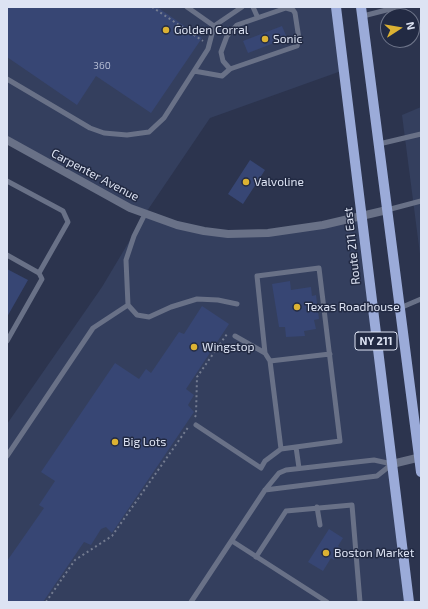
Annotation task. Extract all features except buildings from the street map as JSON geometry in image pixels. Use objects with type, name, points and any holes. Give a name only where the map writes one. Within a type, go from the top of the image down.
[{"type":"main road","name":"Route 211 East","points":[[333,9],[361,217],[409,602]]},
{"type":"main road","name":"NY 211","points":[[362,11],[421,472]]},
{"type":"street","name":"Carpenter Avenue","points":[[7,140],[114,201],[145,214],[190,229],[228,234],[268,233],[361,217],[387,210]]},
{"type":"street","points":[[392,464],[420,458]]},
{"type":"lane","points":[[187,7],[214,26]]},
{"type":"lane","points":[[7,79],[90,128],[104,133],[127,135],[149,132],[164,118],[194,72],[208,49],[214,26],[242,7]]},
{"type":"lane","points":[[253,7],[257,16]]},
{"type":"lane","points":[[362,11],[398,7]]},
{"type":"lane","points":[[194,72],[222,76],[230,69],[297,46],[299,39],[295,13],[293,10],[286,8],[257,16],[237,25],[227,36],[222,45],[221,52],[223,61],[230,69]]},
{"type":"lane","points":[[379,144],[421,134]]},
{"type":"lane","points":[[7,181],[62,211],[68,222],[39,273]]},
{"type":"lane","points":[[387,210],[421,201]]},
{"type":"lane","points":[[145,214],[134,236],[126,260],[128,305],[137,315],[149,317],[170,307],[197,300],[218,300],[237,304]]},
{"type":"lane","points":[[7,255],[39,273],[42,279],[7,341]]},
{"type":"lane","points":[[196,425],[261,468],[265,461],[281,449],[340,441],[319,268],[257,276],[264,354]]},
{"type":"lane","points":[[400,308],[421,299]]},
{"type":"lane","points":[[7,456],[93,328],[128,305]]},
{"type":"lane","points":[[235,336],[264,354],[270,361],[281,449]]},
{"type":"lane","points":[[270,361],[330,354]]},
{"type":"lane","points":[[296,447],[299,468]]},
{"type":"lane","points":[[191,602],[265,490],[279,473],[299,468],[374,460],[392,464]]},
{"type":"lane","points":[[265,490],[377,476],[392,464]]},
{"type":"lane","points":[[256,557],[286,511],[352,505],[360,602]]},
{"type":"lane","points":[[317,507],[320,525]]},
{"type":"lane","points":[[232,541],[327,602]]},
{"type":"path","points":[[152,7],[203,41]]},
{"type":"path","points":[[46,602],[75,560],[112,536],[196,415],[197,377],[231,328]]},
{"type":"shaded area","points":[[7,7],[336,7],[344,70],[210,118],[145,214],[190,229],[268,233],[361,217],[409,602],[7,602],[7,424],[102,287],[145,215],[7,138]]},
{"type":"shaded area","points":[[421,107],[421,262],[402,115]]},
{"type":"place","name":"Golden Corral","points":[[166,30]]},
{"type":"place","name":"Sonic","points":[[265,39]]},
{"type":"place","name":"Valvoline","points":[[246,182]]},
{"type":"place","name":"Texas Roadhouse","points":[[297,307]]},
{"type":"place","name":"Wingstop","points":[[194,347]]},
{"type":"place","name":"Big Lots","points":[[115,442]]},
{"type":"place","name":"Boston Market","points":[[326,553]]}]
